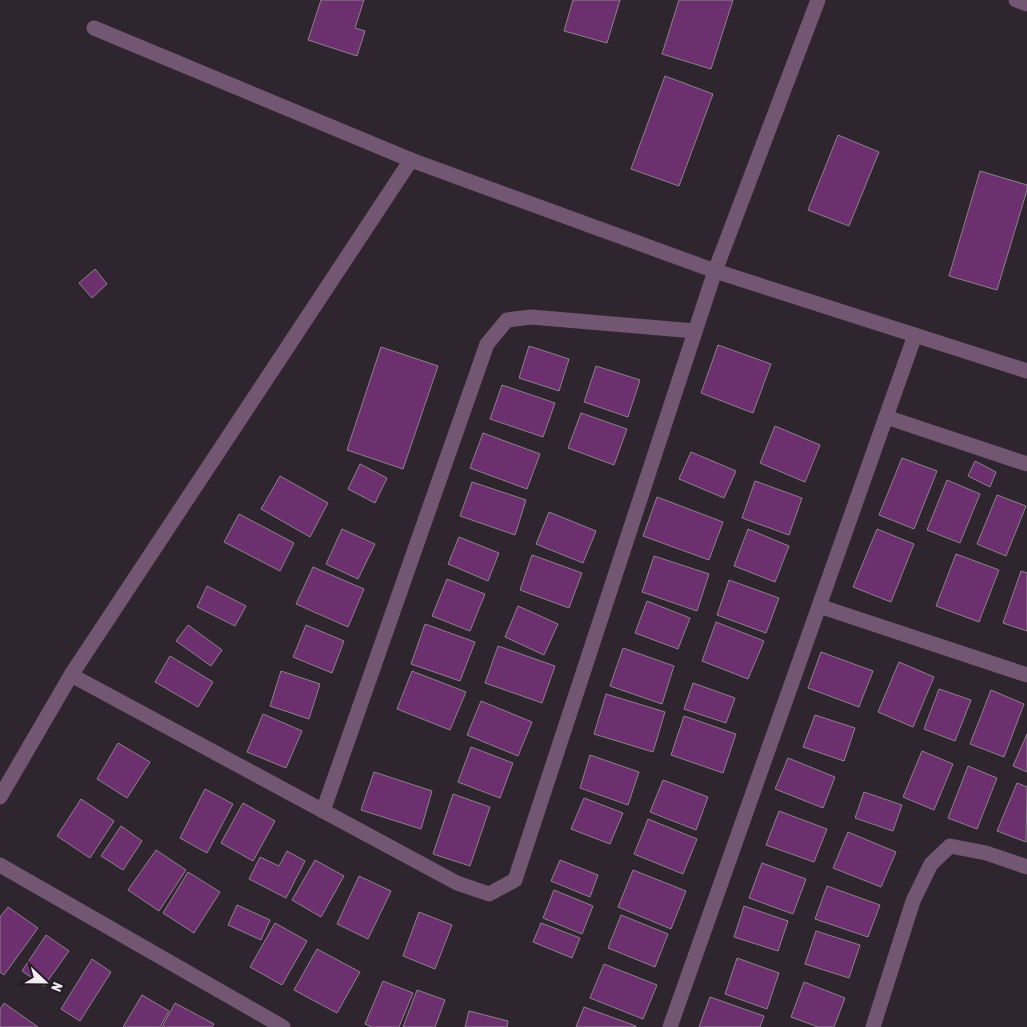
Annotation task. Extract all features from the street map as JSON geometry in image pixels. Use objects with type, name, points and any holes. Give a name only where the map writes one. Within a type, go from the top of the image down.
[{"type":"street","points":[[71,675],[457,883],[489,894],[515,880],[715,271],[818,0]]},
{"type":"street","points":[[1016,0],[1027,4]]},
{"type":"street","points":[[94,28],[410,160],[715,271],[1027,371]]},
{"type":"street","points":[[0,797],[71,675],[410,160]]},
{"type":"street","points":[[323,811],[487,344],[507,320],[531,317],[695,331]]},
{"type":"street","points":[[670,1027],[915,335]]},
{"type":"street","points":[[886,417],[1027,464]]},
{"type":"street","points":[[819,606],[1027,675]]},
{"type":"street","points":[[878,1026],[913,900],[931,864],[950,846],[986,853],[1027,867]]},
{"type":"street","points":[[0,865],[283,1027]]},
{"type":"building","points":[[321,0],[364,0],[355,28],[365,31],[357,56],[308,40]]},
{"type":"building","points":[[573,0],[620,0],[607,43],[564,31]]},
{"type":"building","points":[[679,0],[733,0],[711,69],[662,54]]},
{"type":"building","points":[[665,76],[713,94],[679,186],[631,169]]},
{"type":"building","points":[[838,135],[879,152],[849,226],[808,210]]},
{"type":"building","points":[[980,171],[1027,185],[997,290],[949,276]]},
{"type":"building","points":[[95,269],[107,284],[92,298],[79,283]]},
{"type":"building","points":[[718,345],[771,364],[753,413],[701,393]]},
{"type":"building","points":[[529,346],[569,359],[559,391],[519,378]]},
{"type":"building","points":[[381,347],[438,366],[403,469],[347,450]]},
{"type":"building","points":[[596,366],[640,380],[628,417],[584,402]]},
{"type":"building","points":[[502,385],[555,403],[543,437],[490,419]]},
{"type":"building","points":[[581,413],[627,429],[614,465],[568,448]]},
{"type":"building","points":[[775,426],[820,445],[805,482],[760,463]]},
{"type":"building","points":[[483,433],[540,454],[527,489],[470,468]]},
{"type":"building","points":[[691,452],[736,471],[724,498],[679,479]]},
{"type":"building","points":[[902,458],[937,471],[914,529],[879,515]]},
{"type":"building","points":[[975,461],[996,472],[990,487],[968,476]]},
{"type":"building","points":[[360,464],[387,478],[375,503],[348,489]]},
{"type":"building","points":[[280,476],[328,503],[310,537],[261,509]]},
{"type":"building","points":[[947,480],[980,494],[960,543],[927,530]]},
{"type":"building","points":[[755,481],[802,498],[789,535],[742,518]]},
{"type":"building","points":[[472,482],[526,500],[515,535],[460,516]]},
{"type":"building","points":[[997,495],[1026,506],[1006,556],[977,544]]},
{"type":"building","points":[[657,497],[723,522],[709,560],[643,536]]},
{"type":"building","points":[[549,512],[596,531],[583,563],[536,544]]},
{"type":"building","points":[[239,514],[294,543],[280,571],[224,542]]},
{"type":"building","points":[[342,529],[375,544],[358,579],[326,564]]},
{"type":"building","points":[[748,529],[789,546],[775,582],[734,566]]},
{"type":"building","points":[[877,529],[914,544],[891,602],[853,587]]},
{"type":"building","points":[[459,537],[499,553],[488,581],[448,564]]},
{"type":"building","points":[[956,554],[999,570],[979,622],[936,606]]},
{"type":"building","points":[[532,555],[582,573],[569,608],[520,590]]},
{"type":"building","points":[[654,556],[709,574],[697,611],[642,592]]},
{"type":"building","points":[[313,567],[364,589],[348,627],[296,604]]},
{"type":"building","points":[[1021,571],[1027,573],[1027,631],[1003,623]]},
{"type":"building","points":[[447,579],[485,594],[470,631],[432,616]]},
{"type":"building","points":[[729,580],[779,598],[766,633],[717,615]]},
{"type":"building","points":[[207,586],[246,606],[235,626],[197,607]]},
{"type":"building","points":[[647,601],[690,618],[678,649],[635,633]]},
{"type":"building","points":[[518,606],[558,624],[544,655],[505,637]]},
{"type":"building","points":[[716,622],[764,641],[748,679],[702,661]]},
{"type":"building","points":[[425,624],[475,642],[460,681],[411,664]]},
{"type":"building","points":[[188,625],[222,650],[211,666],[176,641]]},
{"type":"building","points":[[306,625],[344,641],[332,673],[293,657]]},
{"type":"building","points":[[498,646],[555,666],[542,703],[485,683]]},
{"type":"building","points":[[623,648],[674,666],[662,704],[610,686]]},
{"type":"building","points":[[821,652],[873,671],[859,707],[808,688]]},
{"type":"building","points":[[170,656],[213,682],[198,707],[155,682]]},
{"type":"building","points":[[899,662],[934,677],[913,727],[878,712]]},
{"type":"building","points":[[281,671],[320,684],[309,719],[270,706]]},
{"type":"building","points":[[412,671],[466,692],[450,730],[397,709]]},
{"type":"building","points":[[693,683],[735,698],[726,723],[684,709]]},
{"type":"building","points":[[939,689],[971,700],[955,741],[924,729]]},
{"type":"building","points":[[991,690],[1024,704],[1004,757],[970,744]]},
{"type":"building","points":[[606,694],[665,712],[653,752],[594,734]]},
{"type":"building","points":[[481,701],[532,722],[518,756],[467,735]]},
{"type":"building","points":[[263,714],[302,731],[286,768],[247,752]]},
{"type":"building","points":[[815,715],[855,728],[844,761],[803,747]]},
{"type":"building","points":[[684,716],[736,734],[723,773],[671,755]]},
{"type":"building","points":[[1027,734],[1027,772],[1013,766]]},
{"type":"building","points":[[118,743],[150,762],[127,798],[97,779]]},
{"type":"building","points":[[471,747],[513,763],[500,798],[458,782]]},
{"type":"building","points":[[922,751],[953,764],[934,810],[903,797]]},
{"type":"building","points":[[590,755],[639,772],[628,805],[580,788]]},
{"type":"building","points":[[788,758],[835,777],[823,808],[775,789]]},
{"type":"building","points":[[968,766],[997,778],[977,829],[948,818]]},
{"type":"building","points":[[374,772],[432,791],[421,829],[361,810]]},
{"type":"building","points":[[663,780],[708,797],[696,830],[650,812]]},
{"type":"building","points":[[1017,783],[1027,787],[1026,842],[997,831]]},
{"type":"building","points":[[205,789],[233,804],[207,853],[180,838]]},
{"type":"building","points":[[864,792],[902,805],[893,831],[855,818]]},
{"type":"building","points":[[453,794],[490,807],[470,866],[433,854]]},
{"type":"building","points":[[584,798],[623,813],[610,844],[571,829]]},
{"type":"building","points":[[81,799],[114,821],[90,858],[57,836]]},
{"type":"building","points":[[243,803],[275,821],[253,861],[221,843]]},
{"type":"building","points":[[779,811],[827,829],[814,862],[766,845]]},
{"type":"building","points":[[648,819],[697,839],[683,874],[634,854]]},
{"type":"building","points":[[121,826],[142,841],[123,870],[101,856]]},
{"type":"building","points":[[848,832],[896,852],[881,887],[833,868]]},
{"type":"building","points":[[156,850],[186,870],[159,911],[128,890]]},
{"type":"building","points":[[287,851],[305,861],[286,898],[249,879],[260,857],[279,866]]},
{"type":"building","points":[[315,860],[344,876],[321,917],[292,900]]},
{"type":"building","points":[[560,860],[598,875],[590,897],[551,881]]},
{"type":"building","points":[[762,863],[806,879],[793,914],[749,898]]},
{"type":"building","points":[[633,870],[686,891],[671,929],[618,907]]},
{"type":"building","points":[[188,872],[220,892],[194,933],[163,913]]},
{"type":"building","points":[[359,876],[391,891],[368,939],[337,924]]},
{"type":"building","points":[[827,886],[880,905],[868,937],[815,919]]},
{"type":"building","points":[[554,890],[593,906],[582,934],[543,918]]},
{"type":"building","points":[[237,905],[270,920],[261,940],[228,925]]},
{"type":"building","points":[[744,906],[788,921],[778,951],[734,937]]},
{"type":"building","points":[[8,907],[38,928],[4,975],[0,972],[0,917]]},
{"type":"building","points":[[419,912],[452,925],[435,969],[403,956]]},
{"type":"building","points":[[621,915],[668,934],[655,967],[608,948]]},
{"type":"building","points":[[275,923],[307,941],[282,985],[250,967]]},
{"type":"building","points":[[541,923],[580,938],[572,958],[533,942]]},
{"type":"building","points":[[816,931],[860,945],[849,978],[805,964]]},
{"type":"building","points":[[46,935],[69,951],[44,986],[22,971]]},
{"type":"building","points":[[317,949],[360,972],[337,1013],[294,990]]},
{"type":"building","points":[[737,958],[779,973],[767,1009],[725,994]]},
{"type":"building","points":[[92,959],[111,972],[80,1021],[61,1009]]},
{"type":"building","points":[[604,964],[657,985],[643,1019],[590,998]]},
{"type":"building","points":[[383,981],[413,993],[399,1027],[372,1027],[365,1024]]},
{"type":"building","points":[[804,982],[845,998],[834,1027],[818,1027],[791,1017]]},
{"type":"building","points":[[417,990],[445,1000],[435,1027],[403,1027]]},
{"type":"building","points":[[142,995],[169,1011],[160,1027],[123,1027]]},
{"type":"building","points":[[710,997],[764,1016],[760,1027],[699,1027]]},
{"type":"building","points":[[4,1003],[38,1027],[0,1027],[0,1009]]},
{"type":"building","points":[[175,1003],[214,1024],[212,1027],[162,1027]]},
{"type":"building","points":[[584,1007],[636,1026],[636,1027],[576,1027]]},
{"type":"building","points":[[469,1011],[508,1021],[507,1027],[465,1027]]}]
